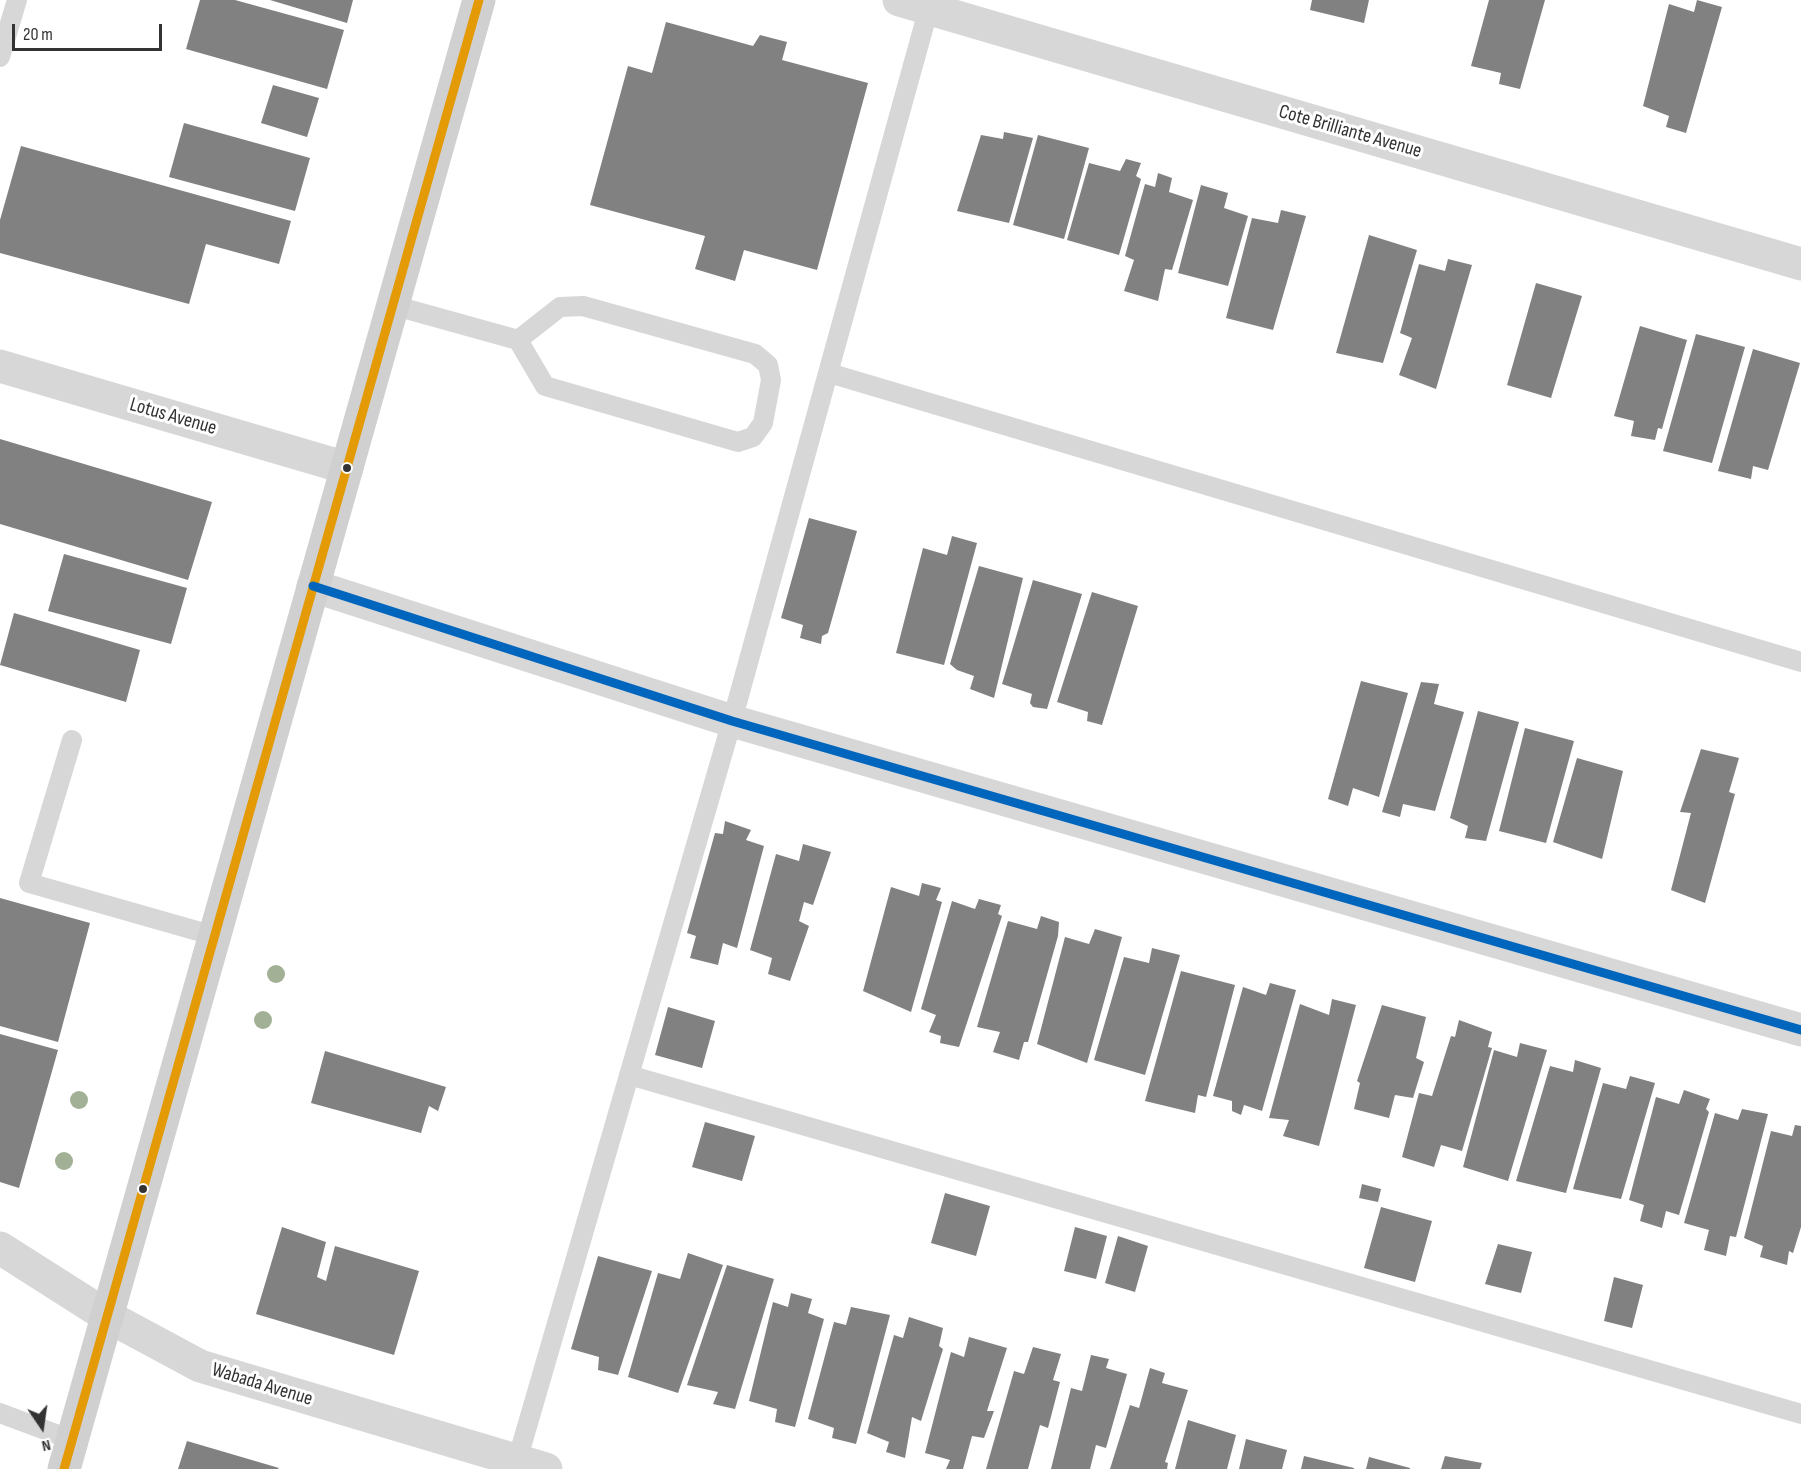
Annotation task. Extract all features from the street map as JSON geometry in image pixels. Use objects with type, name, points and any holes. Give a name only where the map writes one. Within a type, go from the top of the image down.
[{"type":"main road","points":[[68,1455],[479,0]]},
{"type":"street","name":"Cote Brilliante Avenue","points":[[919,3],[1801,264]]},
{"type":"street","name":"Lotus Avenue","points":[[0,366],[347,468]]},
{"type":"street","points":[[313,586],[732,722],[1801,1030]]},
{"type":"street","name":"Wabada Avenue","points":[[0,1248],[107,1316],[200,1366],[476,1459],[532,1465]]},
{"type":"lane","points":[[0,57],[17,0]]},
{"type":"lane","points":[[532,1465],[629,1075],[732,722],[829,374],[919,3]]},
{"type":"lane","points":[[393,305],[518,340],[544,386],[738,442],[753,437],[763,423],[771,380],[768,364],[755,354],[583,306],[560,307],[518,340]]},
{"type":"lane","points":[[829,374],[1801,662]]},
{"type":"lane","points":[[72,740],[30,883],[214,936]]},
{"type":"lane","points":[[629,1075],[1801,1414]]},
{"type":"lane","points":[[0,1413],[68,1455]]},
{"type":"building","points":[[200,0],[235,0],[344,30],[327,89],[186,49]]},
{"type":"building","points":[[270,0],[353,0],[347,23]]},
{"type":"building","points":[[1312,0],[1369,0],[1364,23],[1310,10]]},
{"type":"building","points":[[1489,0],[1545,0],[1520,89],[1499,84],[1501,73],[1471,66]]},
{"type":"building","points":[[1697,0],[1722,7],[1686,133],[1666,127],[1669,116],[1643,106],[1669,4],[1694,12]]},
{"type":"building","points":[[666,22],[753,46],[760,35],[787,42],[782,60],[868,83],[817,270],[744,250],[735,281],[695,269],[705,236],[590,205],[628,66],[652,73]]},
{"type":"building","points":[[273,85],[319,98],[307,137],[261,123]]},
{"type":"building","points":[[184,123],[310,158],[295,211],[169,177]]},
{"type":"building","points":[[1004,132],[1033,138],[1009,223],[957,211],[981,135],[1003,139]]},
{"type":"building","points":[[1038,135],[1089,148],[1064,239],[1013,225]]},
{"type":"building","points":[[21,146],[291,221],[279,264],[206,244],[189,304],[0,253],[0,220]]},
{"type":"building","points":[[1126,159],[1141,163],[1136,176],[1141,179],[1119,255],[1067,240],[1089,163],[1120,171]]},
{"type":"building","points":[[1158,173],[1172,178],[1169,192],[1193,200],[1172,270],[1165,269],[1158,301],[1124,291],[1134,260],[1125,256],[1145,184],[1155,187]]},
{"type":"building","points":[[1201,185],[1228,193],[1224,208],[1248,216],[1228,286],[1178,273]]},
{"type":"building","points":[[1281,210],[1306,216],[1273,330],[1226,318],[1252,218],[1278,223]]},
{"type":"building","points":[[1369,235],[1417,250],[1383,363],[1336,353]]},
{"type":"building","points":[[1448,259],[1472,265],[1436,389],[1399,375],[1412,338],[1400,333],[1419,264],[1445,271]]},
{"type":"building","points":[[1536,283],[1582,296],[1551,398],[1507,385]]},
{"type":"building","points":[[1640,326],[1687,340],[1662,429],[1658,428],[1655,440],[1631,436],[1634,421],[1614,416]]},
{"type":"building","points":[[1696,334],[1745,347],[1712,463],[1663,451]]},
{"type":"building","points":[[1753,349],[1800,363],[1768,470],[1753,466],[1751,479],[1718,471]]},
{"type":"building","points":[[0,439],[212,502],[188,580],[0,524]]},
{"type":"building","points":[[809,518],[857,531],[828,633],[822,636],[821,644],[800,638],[803,625],[781,618]]},
{"type":"building","points":[[952,536],[977,543],[944,665],[896,653],[923,548],[947,555]]},
{"type":"building","points":[[64,554],[187,588],[171,644],[48,611]]},
{"type":"building","points":[[979,566],[1023,578],[994,698],[970,689],[974,676],[957,670],[950,664]]},
{"type":"building","points":[[1033,580],[1082,594],[1047,709],[1033,707],[1030,703],[1032,694],[1002,684]]},
{"type":"building","points":[[1092,592],[1138,606],[1102,725],[1087,721],[1088,712],[1057,702]]},
{"type":"building","points":[[14,613],[140,650],[126,702],[0,665]]},
{"type":"building","points":[[1361,681],[1408,693],[1379,797],[1353,788],[1348,806],[1328,799]]},
{"type":"building","points":[[1421,682],[1439,684],[1434,704],[1464,712],[1435,811],[1403,804],[1400,817],[1382,812]]},
{"type":"building","points":[[1478,711],[1519,722],[1486,841],[1465,838],[1468,826],[1450,818]]},
{"type":"building","points":[[1525,728],[1574,741],[1546,843],[1499,831]]},
{"type":"building","points":[[1701,749],[1739,758],[1729,792],[1735,794],[1705,903],[1671,890],[1691,813],[1680,812]]},
{"type":"building","points":[[1577,758],[1623,771],[1602,859],[1553,842]]},
{"type":"building","points":[[725,821],[751,830],[746,840],[764,846],[737,948],[723,943],[718,965],[690,958],[696,936],[687,933],[715,833],[723,834]]},
{"type":"building","points":[[803,844],[831,852],[813,905],[804,902],[799,921],[809,926],[790,981],[768,974],[772,958],[750,950],[776,854],[799,861]]},
{"type":"building","points":[[922,883],[941,888],[936,900],[942,902],[911,1012],[863,991],[891,887],[919,896]]},
{"type":"building","points":[[0,898],[90,923],[58,1042],[0,1026]]},
{"type":"building","points":[[979,899],[1001,905],[998,914],[1002,916],[959,1047],[940,1043],[941,1036],[929,1032],[936,1015],[921,1009],[952,901],[975,909]]},
{"type":"building","points":[[1041,916],[1059,922],[1058,936],[1028,1042],[1024,1042],[1019,1060],[993,1052],[1000,1032],[977,1027],[1008,921],[1037,929]]},
{"type":"building","points":[[1095,929],[1122,937],[1087,1063],[1037,1044],[1065,937],[1089,944]]},
{"type":"building","points":[[1152,948],[1180,955],[1145,1075],[1094,1060],[1124,957],[1149,963]]},
{"type":"building","points":[[1181,971],[1235,985],[1206,1097],[1198,1095],[1195,1113],[1145,1101]]},
{"type":"building","points":[[1270,983],[1296,990],[1262,1111],[1244,1105],[1241,1115],[1232,1111],[1232,1101],[1213,1096],[1243,987],[1266,995]]},
{"type":"building","points":[[1332,999],[1356,1005],[1319,1146],[1283,1136],[1289,1120],[1269,1118],[1300,1004],[1329,1015]]},
{"type":"building","points":[[1382,1005],[1426,1017],[1416,1058],[1424,1062],[1413,1098],[1395,1095],[1389,1118],[1354,1109],[1360,1083],[1357,1081]]},
{"type":"building","points":[[668,1007],[715,1021],[702,1068],[655,1055]]},
{"type":"building","points":[[1459,1020],[1492,1032],[1488,1047],[1492,1048],[1462,1151],[1441,1145],[1434,1167],[1402,1157],[1419,1093],[1432,1096],[1451,1036],[1455,1037]]},
{"type":"building","points":[[0,1034],[58,1050],[19,1188],[0,1182]]},
{"type":"building","points":[[1520,1043],[1547,1050],[1508,1181],[1463,1167],[1494,1050],[1517,1057]]},
{"type":"building","points":[[325,1051],[446,1087],[438,1111],[429,1106],[421,1133],[311,1103]]},
{"type":"building","points":[[1575,1060],[1601,1068],[1566,1193],[1516,1181],[1550,1066],[1573,1072]]},
{"type":"building","points":[[1630,1076],[1655,1083],[1621,1199],[1573,1189],[1603,1083],[1626,1089]]},
{"type":"building","points":[[1684,1090],[1710,1099],[1706,1109],[1709,1112],[1679,1215],[1666,1211],[1662,1228],[1640,1221],[1644,1205],[1629,1200],[1656,1097],[1679,1104]]},
{"type":"building","points":[[1742,1109],[1768,1114],[1736,1237],[1730,1236],[1726,1256],[1704,1250],[1709,1230],[1684,1223],[1715,1113],[1738,1120]]},
{"type":"building","points":[[705,1122],[755,1136],[742,1181],[692,1167]]},
{"type":"building","points":[[1795,1125],[1801,1126],[1801,1227],[1793,1253],[1789,1251],[1787,1265],[1760,1257],[1763,1246],[1744,1238],[1771,1131],[1792,1136]]},
{"type":"building","points":[[1362,1184],[1381,1189],[1378,1202],[1359,1198]]},
{"type":"building","points":[[945,1193],[990,1206],[976,1256],[931,1243]]},
{"type":"building","points":[[1381,1207],[1432,1221],[1415,1282],[1364,1268]]},
{"type":"building","points":[[282,1227],[326,1242],[317,1277],[326,1281],[335,1246],[419,1271],[394,1355],[256,1314]]},
{"type":"building","points":[[1075,1227],[1107,1236],[1096,1279],[1064,1271]]},
{"type":"building","points":[[1118,1236],[1148,1246],[1135,1292],[1105,1283]]},
{"type":"building","points":[[1498,1244],[1532,1252],[1521,1293],[1485,1284]]},
{"type":"building","points":[[688,1253],[723,1265],[678,1393],[628,1377],[658,1273],[680,1279]]},
{"type":"building","points":[[598,1256],[652,1271],[618,1375],[598,1370],[599,1357],[571,1349]]},
{"type":"building","points":[[727,1265],[774,1279],[735,1409],[713,1404],[718,1392],[687,1385]]},
{"type":"building","points":[[1614,1277],[1643,1285],[1632,1328],[1604,1321]]},
{"type":"building","points":[[791,1293],[812,1299],[808,1313],[824,1319],[795,1427],[775,1422],[777,1409],[749,1401],[773,1302],[788,1307]]},
{"type":"building","points":[[851,1307],[890,1315],[856,1444],[832,1438],[834,1428],[808,1419],[834,1322],[846,1325]]},
{"type":"building","points":[[909,1317],[943,1328],[939,1346],[943,1349],[921,1421],[912,1417],[905,1458],[886,1452],[889,1442],[867,1433],[894,1335],[903,1338]]},
{"type":"building","points":[[969,1337],[1007,1348],[987,1411],[994,1411],[984,1438],[972,1436],[963,1469],[946,1469],[950,1460],[925,1453],[951,1352],[964,1357]]},
{"type":"building","points":[[1033,1347],[1061,1354],[1053,1380],[1060,1382],[1048,1428],[1040,1425],[1028,1469],[986,1469],[1014,1371],[1024,1374]]},
{"type":"building","points":[[1091,1355],[1109,1359],[1106,1368],[1127,1374],[1106,1448],[1096,1445],[1090,1469],[1051,1469],[1071,1388],[1082,1391]]},
{"type":"building","points":[[1150,1368],[1165,1373],[1162,1383],[1188,1390],[1165,1462],[1168,1463],[1167,1469],[1110,1469],[1130,1405],[1139,1408]]},
{"type":"building","points":[[1188,1420],[1236,1435],[1227,1469],[1175,1469]]},
{"type":"building","points":[[1246,1439],[1287,1450],[1282,1469],[1239,1469]]},
{"type":"building","points":[[187,1441],[279,1468],[178,1469]]},
{"type":"building","points":[[1304,1456],[1354,1468],[1354,1469],[1301,1469]]},
{"type":"building","points":[[1445,1456],[1482,1463],[1480,1469],[1441,1469]]},
{"type":"building","points":[[1369,1457],[1410,1468],[1410,1469],[1366,1469]]},
{"type":"transit line","points":[[64,1469],[479,0]]},
{"type":"transit line","points":[[313,586],[732,721],[1801,1030]]}]
